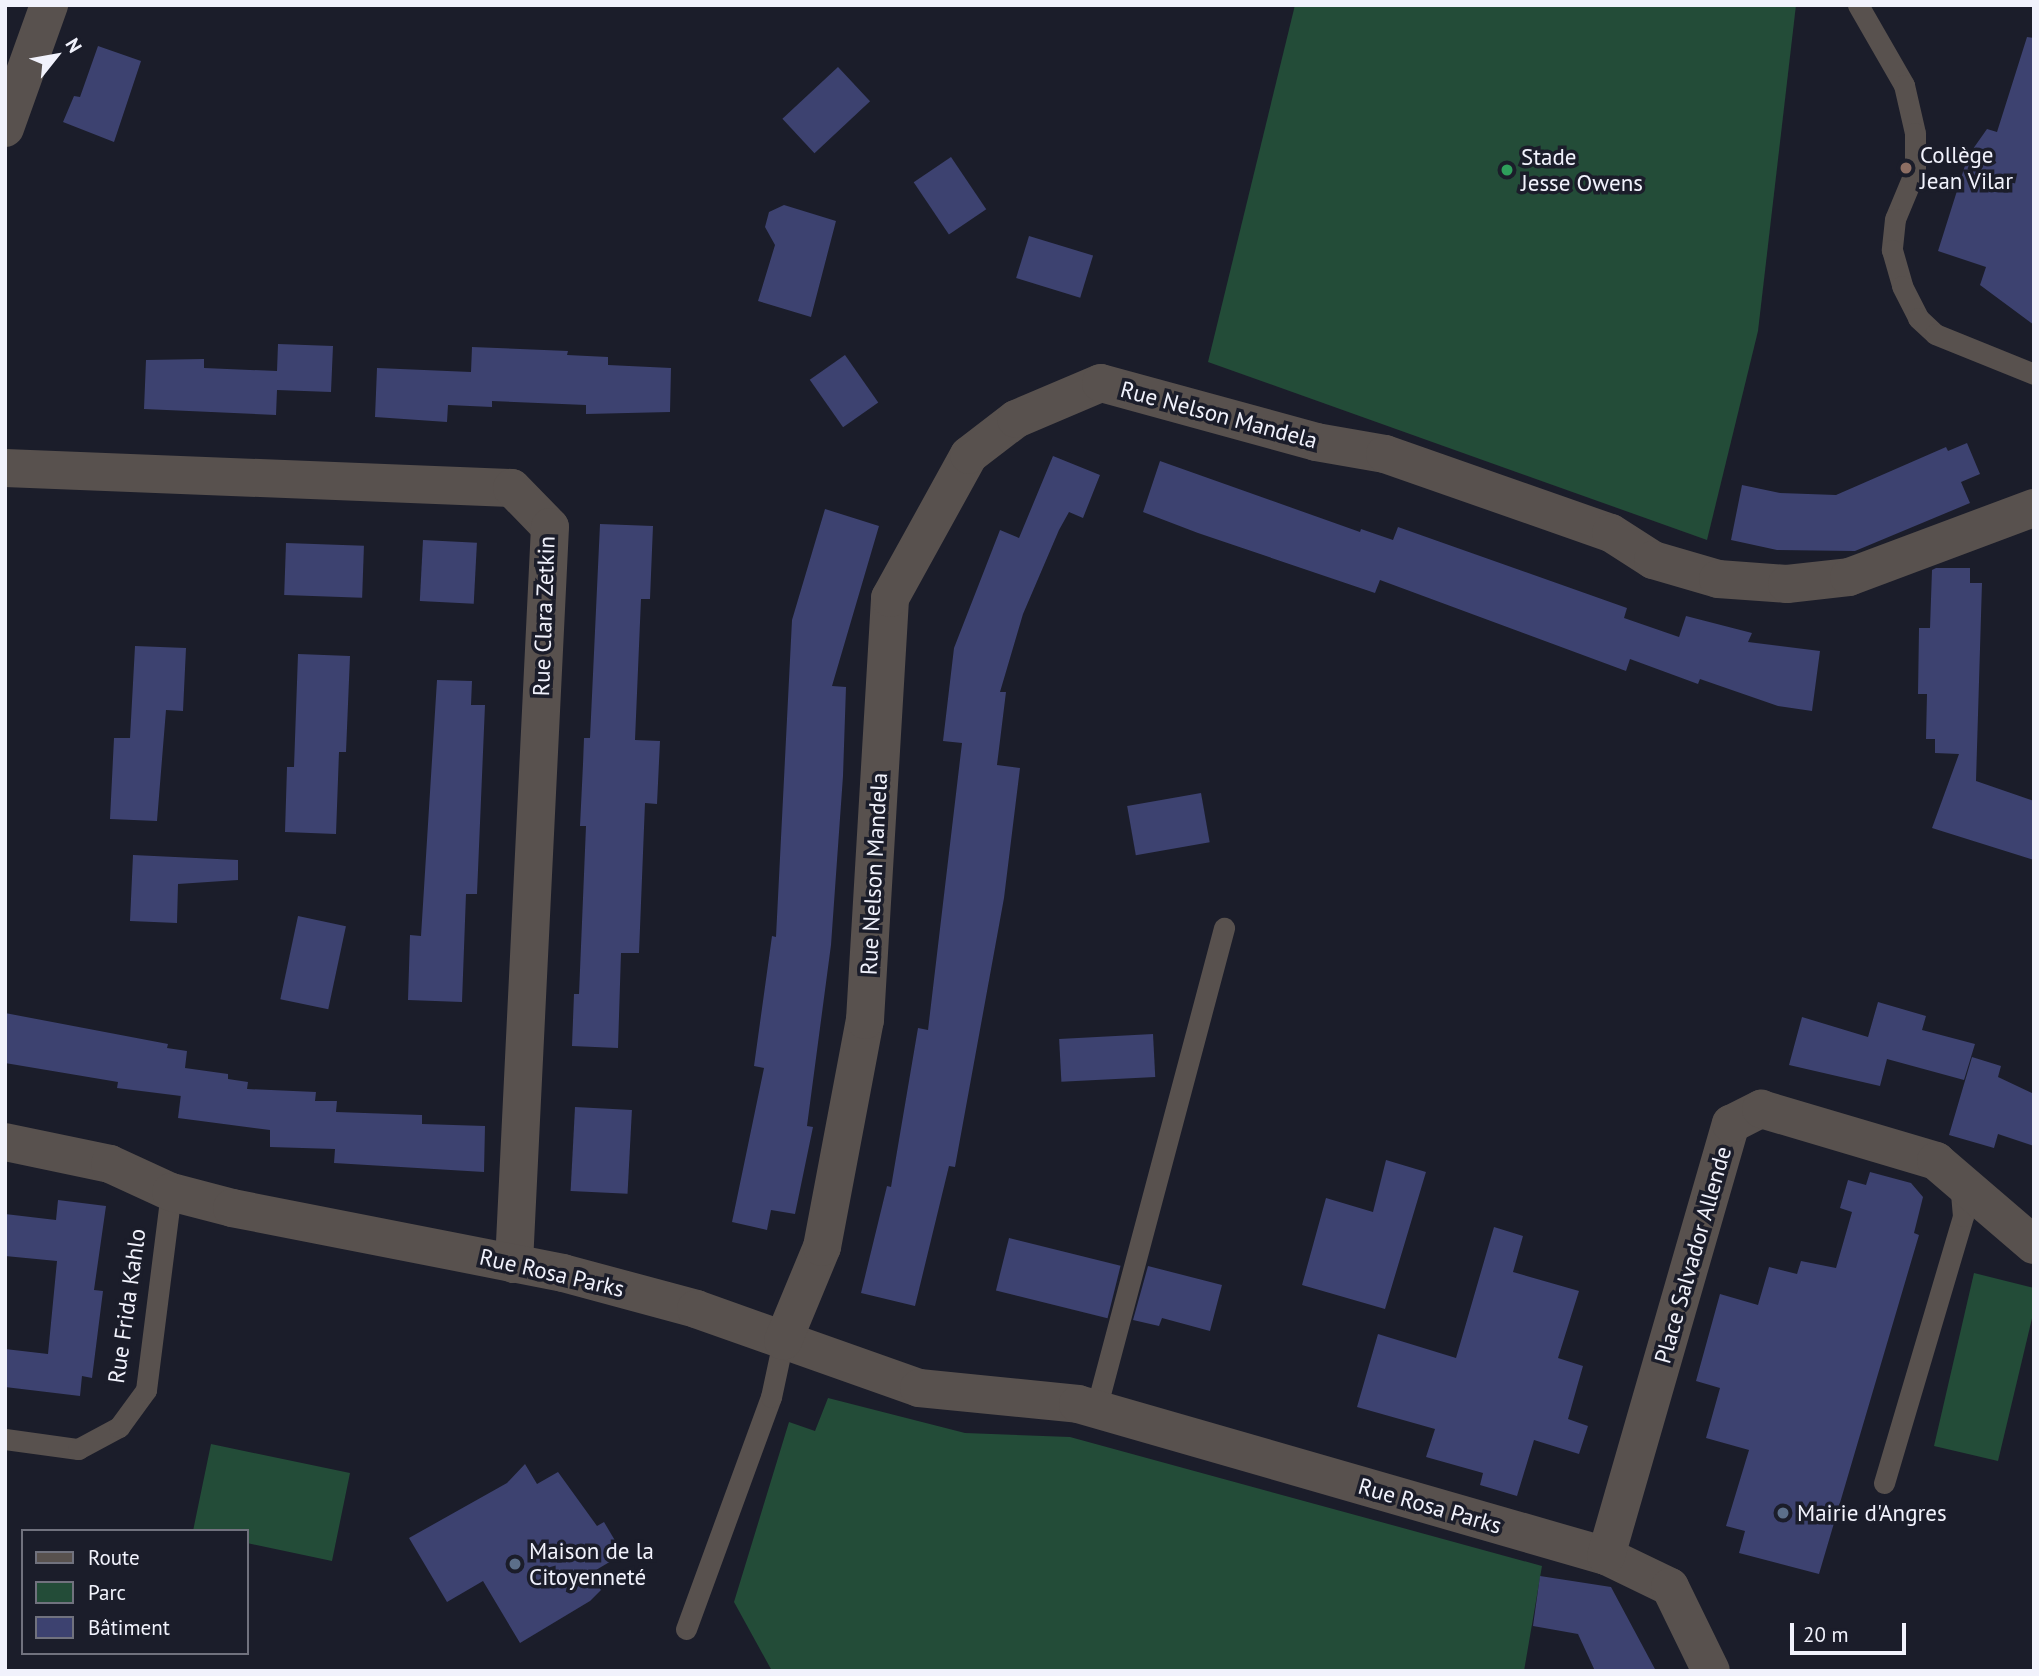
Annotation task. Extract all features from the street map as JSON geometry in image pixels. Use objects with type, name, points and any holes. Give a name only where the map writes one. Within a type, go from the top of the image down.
[{"type":"street","points":[[5,128],[48,5]]},
{"type":"street","name":"Rue Nelson Mandela","points":[[783,1341],[822,1247],[865,1020],[890,598],[969,455],[1016,419],[1101,383],[1316,442],[1385,454],[1611,533],[1653,561],[1718,579],[1787,584],[1849,577],[2034,508]]},
{"type":"street","name":"Rue Clara Zetkin","points":[[5,468],[512,488],[550,527],[514,1264]]},
{"type":"street","name":"Place Salvador Allende","points":[[1606,1556],[1731,1124],[1761,1109],[1936,1161],[1959,1177],[2034,1245]]},
{"type":"street","name":"Rue Rosa Parks","points":[[5,1142],[110,1164],[171,1192],[514,1264],[696,1309],[919,1388],[1096,1409],[1606,1556],[1670,1587],[1711,1671]]},
{"type":"lane","points":[[1858,5],[1904,85],[1914,133],[1916,171],[1895,219],[1892,250],[1902,286],[1918,318],[1935,334],[2034,374]]},
{"type":"lane","points":[[1096,1409],[1224,928]]},
{"type":"lane","points":[[1884,1483],[1964,1216],[1959,1177]]},
{"type":"lane","name":"Rue Frida Kahlo","points":[[5,1439],[78,1449],[119,1427],[146,1390],[171,1192]]},
{"type":"lane","points":[[686,1629],[771,1397],[783,1341]]},
{"type":"green space","name":"Stade Jesse Owens","points":[[1295,5],[1796,5],[1758,331],[1707,540],[1208,362]]},
{"type":"green space","points":[[1974,1273],[2034,1288],[2034,1310],[1998,1461],[1934,1446]]},
{"type":"green space","points":[[828,1398],[965,1433],[1070,1437],[1542,1566],[1524,1671],[772,1671],[734,1602],[789,1422],[815,1431]]},
{"type":"green space","points":[[211,1444],[350,1473],[332,1561],[248,1543],[248,1529],[193,1529]]},
{"type":"building","points":[[2027,37],[2034,38],[2034,325],[1980,285],[1986,267],[1938,251],[1968,156],[1987,129],[1997,132]]},
{"type":"building","points":[[98,46],[141,61],[114,142],[63,122],[74,96],[80,97]]},
{"type":"building","points":[[838,67],[870,101],[814,153],[782,119]]},
{"type":"building","points":[[951,157],[986,209],[949,234],[914,182]]},
{"type":"building","points":[[784,205],[836,221],[811,317],[758,301],[775,245],[765,227],[769,212]]},
{"type":"building","points":[[1029,236],[1093,256],[1080,298],[1016,278]]},
{"type":"building","points":[[278,344],[333,346],[331,392],[277,390],[276,415],[144,409],[146,360],[204,359],[204,368],[277,371]]},
{"type":"building","points":[[472,347],[568,351],[567,355],[608,357],[608,365],[671,368],[670,412],[586,414],[586,405],[492,401],[492,407],[448,405],[447,422],[375,417],[377,368],[471,372]]},
{"type":"building","points":[[845,355],[878,403],[843,427],[810,380]]},
{"type":"building","points":[[1967,443],[1980,474],[1961,482],[1970,503],[1855,551],[1777,550],[1731,540],[1742,485],[1780,493],[1836,495],[1946,447],[1948,451]]},
{"type":"building","points":[[1053,456],[1100,475],[1083,518],[1069,512],[1059,530],[1023,614],[1000,692],[1006,692],[997,765],[1020,768],[1004,898],[955,1167],[949,1166],[915,1306],[861,1293],[887,1186],[891,1187],[918,1028],[928,1030],[962,743],[943,741],[954,648],[1000,530],[1019,538]]},
{"type":"building","points":[[1160,461],[1360,532],[1361,529],[1393,540],[1398,527],[1627,608],[1624,618],[1679,637],[1686,616],[1752,633],[1748,642],[1820,651],[1812,711],[1778,706],[1700,679],[1698,684],[1630,659],[1626,671],[1380,580],[1375,593],[1143,512]]},
{"type":"building","points":[[825,509],[879,526],[832,686],[846,687],[843,776],[831,945],[807,1126],[813,1127],[795,1214],[771,1210],[767,1230],[732,1222],[764,1068],[754,1066],[772,936],[776,937],[792,620]]},
{"type":"building","points":[[600,524],[653,526],[650,599],[641,599],[635,740],[660,741],[657,804],[645,803],[639,953],[621,953],[618,1048],[572,1046],[574,994],[579,994],[586,826],[580,826],[584,738],[590,738]]},
{"type":"building","points":[[423,540],[477,543],[474,604],[420,601]]},
{"type":"building","points":[[286,543],[364,546],[362,598],[284,595]]},
{"type":"building","points":[[1970,568],[1970,583],[1982,583],[1976,781],[2034,801],[2034,860],[1932,828],[1959,754],[1935,753],[1935,739],[1926,739],[1927,694],[1918,694],[1919,628],[1930,628],[1932,570]]},
{"type":"building","points":[[135,646],[186,648],[183,711],[166,710],[157,821],[110,819],[114,738],[130,738]]},
{"type":"building","points":[[298,654],[350,656],[346,752],[339,752],[336,834],[285,832],[287,767],[294,767]]},
{"type":"building","points":[[437,680],[472,681],[471,705],[485,705],[477,894],[466,894],[462,1002],[408,1000],[410,935],[421,936]]},
{"type":"building","points":[[1201,793],[1210,842],[1136,855],[1127,806]]},
{"type":"building","points":[[133,855],[238,860],[238,880],[178,884],[177,923],[130,921]]},
{"type":"building","points":[[298,916],[346,926],[328,1009],[280,999]]},
{"type":"building","points":[[1878,1002],[1926,1016],[1922,1030],[1975,1044],[1964,1080],[1887,1059],[1880,1086],[1789,1065],[1802,1017],[1868,1037]]},
{"type":"building","points":[[5,1013],[168,1044],[167,1048],[187,1051],[185,1068],[228,1074],[228,1079],[248,1082],[247,1089],[316,1092],[315,1101],[337,1101],[336,1112],[422,1115],[422,1124],[485,1126],[484,1172],[334,1163],[335,1149],[270,1147],[270,1130],[178,1118],[181,1096],[117,1088],[118,1082],[5,1063]]},
{"type":"building","points":[[1153,1034],[1155,1077],[1061,1082],[1059,1039]]},
{"type":"building","points":[[1972,1057],[2001,1066],[1998,1077],[2034,1094],[2034,1146],[1998,1134],[1994,1148],[1949,1135]]},
{"type":"building","points":[[575,1107],[632,1110],[628,1194],[571,1191]]},
{"type":"building","points":[[1386,1160],[1426,1172],[1385,1309],[1302,1285],[1326,1198],[1373,1212]]},
{"type":"building","points":[[1870,1172],[1911,1183],[1923,1197],[1914,1233],[1919,1235],[1819,1574],[1739,1553],[1745,1531],[1726,1526],[1749,1450],[1706,1438],[1720,1388],[1696,1381],[1720,1294],[1758,1305],[1769,1267],[1797,1274],[1801,1261],[1836,1268],[1852,1212],[1840,1208],[1848,1180],[1866,1185]]},
{"type":"building","points":[[58,1200],[106,1206],[94,1290],[103,1291],[92,1378],[82,1376],[80,1396],[5,1387],[5,1349],[48,1354],[57,1261],[5,1256],[5,1214],[56,1220]]},
{"type":"building","points":[[1494,1227],[1523,1236],[1513,1272],[1579,1291],[1558,1358],[1583,1366],[1568,1419],[1588,1426],[1579,1454],[1534,1440],[1517,1496],[1480,1485],[1483,1473],[1426,1457],[1435,1429],[1357,1407],[1378,1334],[1456,1358]]},
{"type":"building","points":[[1009,1238],[1121,1266],[1108,1318],[996,1290]]},
{"type":"building","points":[[1148,1266],[1222,1285],[1210,1331],[1162,1318],[1159,1326],[1133,1320]]},
{"type":"building","name":"Maison de la Citoyenneté","points":[[525,1464],[537,1484],[558,1472],[597,1526],[604,1522],[623,1554],[591,1573],[601,1590],[590,1601],[520,1643],[483,1581],[447,1602],[409,1538],[507,1483]]},
{"type":"building","points":[[1540,1576],[1611,1587],[1656,1671],[1595,1671],[1578,1634],[1533,1626]]},
{"type":"place","name":"Collège Jean Vilar","points":[[1906,168]]},
{"type":"place","name":"Stade Jesse Owens","points":[[1507,170]]},
{"type":"place","name":"Mairie d'Angres","points":[[1783,1513]]},
{"type":"place","name":"Maison de la Citoyenneté","points":[[515,1564]]}]
